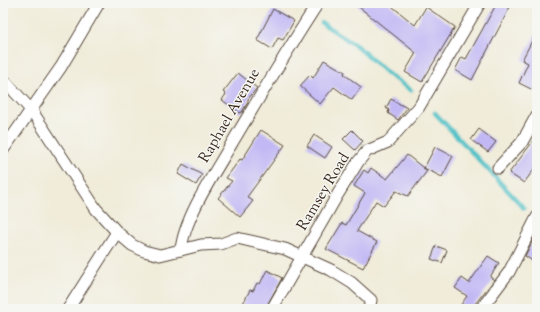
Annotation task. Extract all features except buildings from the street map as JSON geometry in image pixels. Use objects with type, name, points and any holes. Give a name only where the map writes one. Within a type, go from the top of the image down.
[{"type":"street","points":[[3,150],[32,111],[99,3]]},
{"type":"street","name":"Raphael Avenue","points":[[181,250],[185,232],[212,177],[277,66],[318,3]]},
{"type":"street","name":"Ramsey Road","points":[[272,309],[358,162],[367,151],[388,142],[419,107],[480,3]]},
{"type":"street","points":[[3,79],[32,111],[87,197],[117,232],[132,245],[153,254],[160,255],[201,245],[221,244],[237,238],[285,249],[331,270],[362,291],[371,300],[369,309]]},
{"type":"street","points":[[498,168],[522,142],[537,115]]},
{"type":"street","points":[[481,309],[509,272],[537,217]]},
{"type":"street","points":[[68,309],[117,232]]},
{"type":"waterway","points":[[290,3],[296,7]]},
{"type":"waterway","points":[[322,23],[358,47],[389,75],[411,90]]},
{"type":"waterway","points":[[435,113],[524,208]]}]
